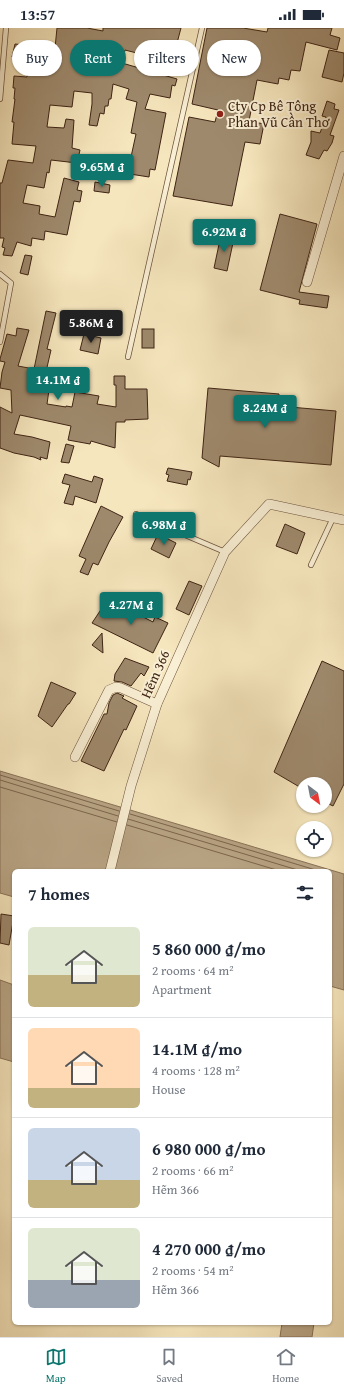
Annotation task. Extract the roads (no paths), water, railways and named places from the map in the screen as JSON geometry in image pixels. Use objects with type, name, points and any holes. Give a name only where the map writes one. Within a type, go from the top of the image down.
[{"type":"street","points":[[308,282],[344,156]]},
{"type":"street","name":"Hẽm 366","points":[[110,869],[131,786],[157,704],[225,552],[269,504],[344,520]]},
{"type":"street","points":[[75,758],[110,690],[116,687],[121,688],[157,704]]},
{"type":"lane","points":[[0,99],[6,28]]},
{"type":"lane","points":[[128,357],[202,28]]},
{"type":"lane","points":[[0,274],[12,283],[0,342]]},
{"type":"lane","points":[[136,514],[225,552]]},
{"type":"lane","points":[[311,565],[333,518]]},
{"type":"water","points":[[0,771],[327,869],[12,869],[12,896],[0,893]]},
{"type":"water","points":[[332,870],[344,874],[344,990],[332,987]]},
{"type":"water","points":[[0,980],[12,984],[12,1061],[0,1058]]},
{"type":"water","points":[[282,1325],[314,1325],[312,1337],[280,1337]]},
{"type":"place","name":"Cty Cp Bê Tông Phan Vũ Cần Thơ","points":[[220,114]]}]
